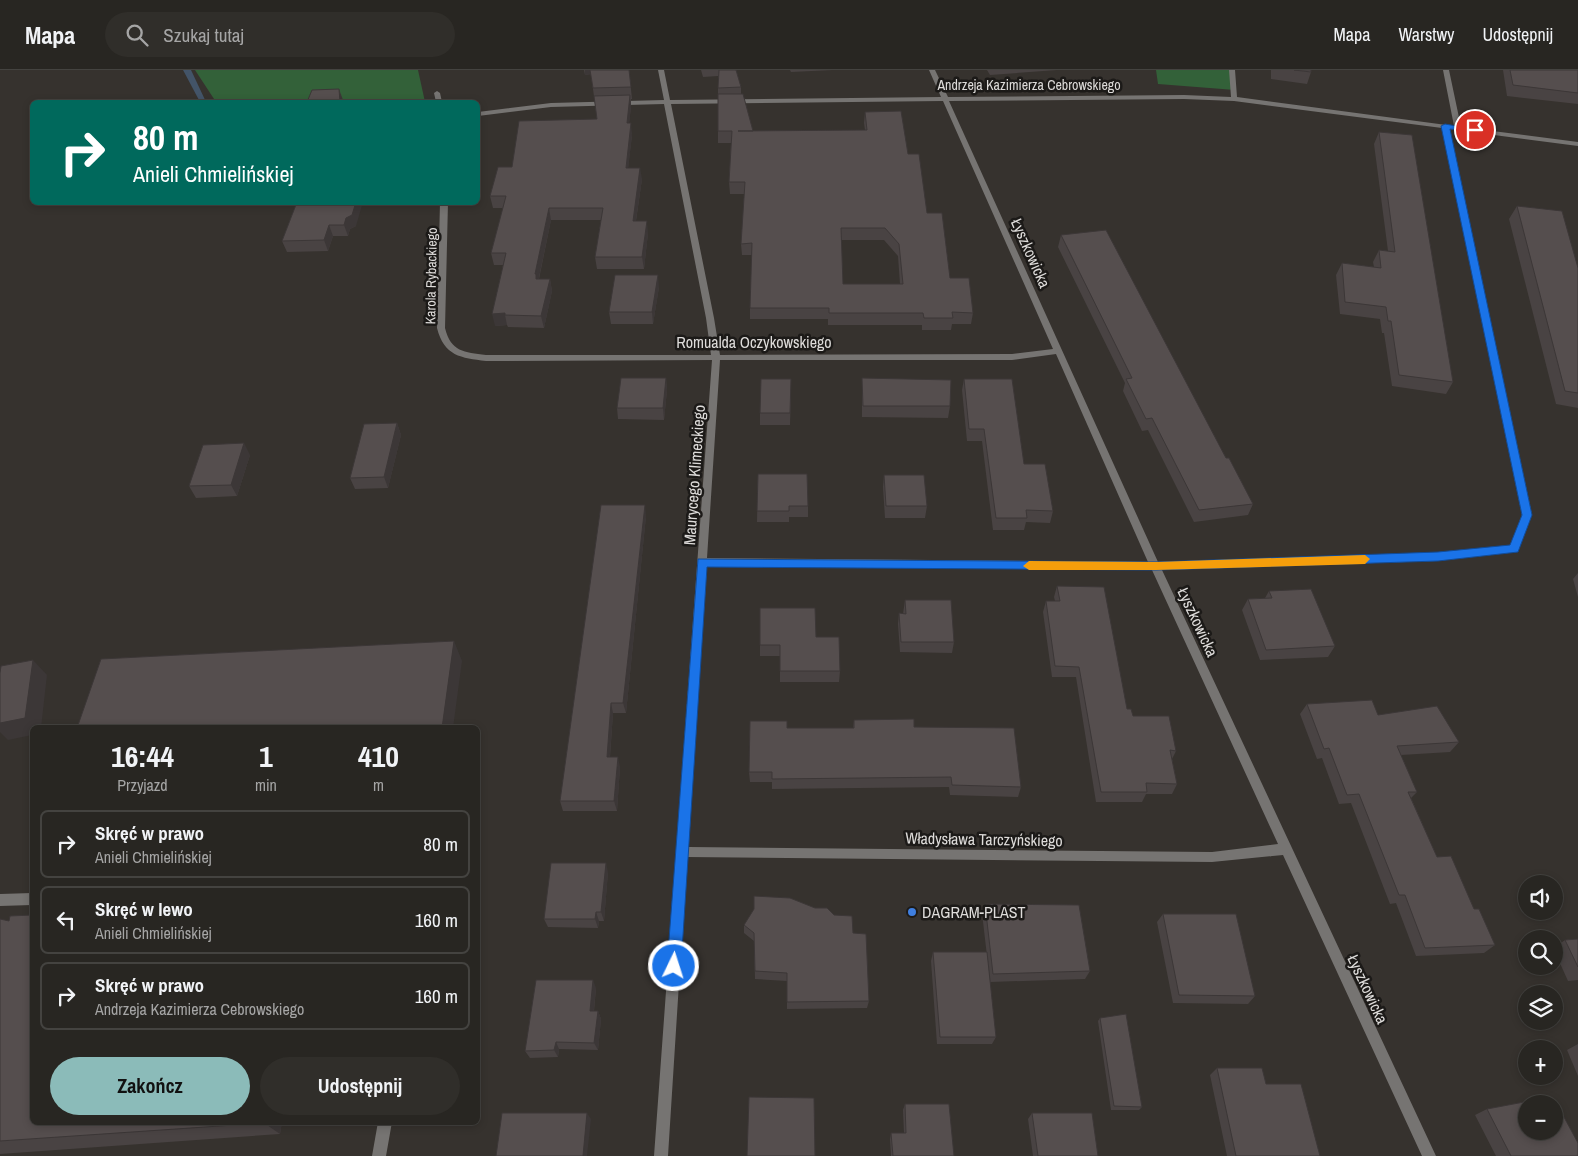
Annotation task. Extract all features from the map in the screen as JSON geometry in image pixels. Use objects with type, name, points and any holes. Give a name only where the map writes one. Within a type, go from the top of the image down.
[{"type":"street","name":"Maurycego Klimeckiego","points":[[661,70],[710,318],[716,358],[661,1156]]},
{"type":"street","name":"Łyszkowicka","points":[[932,70],[1156,566],[1429,1156]]},
{"type":"street","points":[[1232,70],[1234,99]]},
{"type":"street","points":[[1446,70],[1458,128]]},
{"type":"street","points":[[437,93],[439,100]]},
{"type":"street","name":"Andrzeja Kazimierza Cebrowskiego","points":[[480,114],[551,105],[668,102],[1184,97],[1234,99],[1578,144]]},
{"type":"street","points":[[702,562],[1156,566],[1438,557],[1514,549],[1527,515],[1445,126]]},
{"type":"street","name":"Karola Rybackiego","points":[[444,205],[441,328],[443,339],[450,348]]},
{"type":"street","name":"Romualda Oczykowskiego","points":[[450,348],[465,355],[486,358],[1012,357],[1058,351]]},
{"type":"street","name":"Władysława Tarczyńskiego","points":[[682,852],[1212,858],[1286,849]]},
{"type":"street","points":[[0,900],[30,899]]},
{"type":"street","points":[[379,1156],[384,1125]]},
{"type":"green space","points":[[195,70],[418,70],[425,100],[215,100]]},
{"type":"green space","points":[[1156,70],[1233,70],[1235,90],[1158,84]]},
{"type":"building","points":[[590,70],[629,70],[631,87],[593,88]]},
{"type":"building","points":[[719,70],[736,70],[741,87],[718,88]]},
{"type":"building","points":[[1294,70],[1311,70],[1311,72]]},
{"type":"building","points":[[1510,70],[1578,70],[1578,93],[1513,85]]},
{"type":"building","points":[[339,89],[340,100],[308,100],[312,90]]},
{"type":"building","points":[[718,94],[743,94],[753,131],[867,130],[865,112],[901,111],[908,154],[919,154],[927,213],[942,213],[950,278],[969,278],[973,313],[952,312],[953,318],[924,318],[923,313],[829,313],[829,308],[750,308],[752,243],[741,244],[745,182],[729,182],[732,131],[718,131]],"holes":[[[841,228],[885,228],[899,244],[903,284],[843,284]]]},
{"type":"building","points":[[630,95],[627,123],[631,123],[626,168],[640,168],[633,221],[647,221],[642,257],[595,257],[603,208],[549,208],[535,274],[536,279],[550,279],[541,316],[505,315],[505,313],[492,314],[506,253],[491,253],[506,196],[490,196],[498,167],[512,167],[519,121],[597,119],[594,96]]},
{"type":"building","points":[[1379,132],[1412,135],[1453,382],[1399,375],[1391,321],[1388,321],[1386,307],[1345,302],[1342,263],[1381,268],[1379,250],[1395,252]]},
{"type":"building","points":[[296,205],[355,205],[352,215],[346,218],[344,225],[329,225],[324,240],[282,241]]},
{"type":"building","points":[[1517,206],[1562,211],[1578,268],[1578,393],[1565,391]]},
{"type":"building","points":[[1106,230],[1226,458],[1229,458],[1253,504],[1199,510],[1152,418],[1146,419],[1126,379],[1132,378],[1061,235]]},
{"type":"building","points":[[615,275],[658,275],[652,312],[609,312]]},
{"type":"building","points":[[621,378],[666,378],[663,408],[617,408]]},
{"type":"building","points":[[862,378],[951,380],[950,406],[863,406]]},
{"type":"building","points":[[761,379],[791,379],[790,413],[760,413]]},
{"type":"building","points":[[964,379],[1012,379],[1024,464],[1045,464],[1053,511],[1026,510],[1027,518],[996,518],[984,429],[969,429]]},
{"type":"building","points":[[397,423],[384,477],[350,478],[364,424]]},
{"type":"building","points":[[244,443],[231,485],[189,486],[203,445]]},
{"type":"building","points":[[758,474],[807,474],[808,506],[789,506],[789,511],[757,511]]},
{"type":"building","points":[[884,475],[924,475],[927,506],[886,506]]},
{"type":"building","points":[[601,505],[645,505],[623,703],[611,703],[607,757],[618,757],[614,801],[560,801]]},
{"type":"building","points":[[1057,586],[1104,587],[1127,709],[1131,709],[1133,716],[1169,716],[1176,751],[1170,750],[1177,784],[1146,783],[1147,792],[1101,792],[1079,667],[1055,666],[1046,601],[1060,601]]},
{"type":"building","points":[[1311,589],[1335,646],[1266,650],[1248,599],[1272,598],[1269,591]]},
{"type":"building","points":[[905,600],[951,600],[954,642],[901,642],[899,613],[906,614]]},
{"type":"building","points":[[760,608],[815,608],[816,637],[839,637],[840,671],[780,671],[780,645],[760,645]]},
{"type":"building","points":[[454,641],[442,725],[78,725],[101,659]]},
{"type":"building","points":[[33,660],[25,718],[0,723],[1,666]]},
{"type":"building","points":[[1372,700],[1378,715],[1437,706],[1459,742],[1397,746],[1417,792],[1408,792],[1437,857],[1451,856],[1474,909],[1479,909],[1495,945],[1425,948],[1405,895],[1399,895],[1359,794],[1347,795],[1329,748],[1324,749],[1307,704]]},
{"type":"building","points":[[914,719],[914,727],[1014,728],[1021,787],[952,785],[951,777],[772,779],[772,772],[749,772],[750,721],[787,721],[787,728],[854,728],[854,720]]},
{"type":"building","points":[[551,863],[606,863],[601,912],[596,912],[595,919],[544,919]]},
{"type":"building","points":[[754,896],[790,898],[815,908],[827,908],[834,915],[852,916],[853,933],[866,934],[869,1001],[787,1002],[787,973],[755,971],[754,933],[744,925],[754,909]]},
{"type":"building","points":[[985,904],[1079,905],[1090,971],[993,974]]},
{"type":"building","points":[[1163,914],[1236,914],[1255,996],[1179,995]]},
{"type":"building","points":[[30,915],[30,1125],[235,1125],[0,1141],[0,919],[9,921],[10,916]]},
{"type":"building","points":[[1578,939],[1578,967],[1565,940]]},
{"type":"building","points":[[933,952],[987,952],[996,1037],[940,1037]]},
{"type":"building","points":[[536,980],[593,980],[590,1011],[598,1011],[594,1043],[556,1042],[554,1050],[525,1051]]},
{"type":"building","points":[[1126,1014],[1142,1107],[1114,1106],[1100,1018]]},
{"type":"building","points":[[1217,1068],[1262,1068],[1266,1084],[1301,1084],[1320,1156],[1236,1156]]},
{"type":"building","points":[[749,1097],[814,1098],[815,1156],[747,1156]]},
{"type":"building","points":[[1518,1103],[1518,1140],[1563,1140],[1563,1115],[1578,1143],[1578,1156],[1511,1156],[1487,1109]]},
{"type":"building","points":[[905,1104],[949,1104],[954,1156],[893,1156],[891,1133],[906,1133]]},
{"type":"building","points":[[502,1113],[587,1113],[583,1156],[496,1156]]},
{"type":"building","points":[[1032,1113],[1092,1113],[1098,1156],[1038,1156]]},
{"type":"waterway","points":[[187,70],[202,100]]},
{"type":"slow traffic","points":[[1029,566],[1221,565],[1365,559]]},
{"type":"place","name":"DAGRAM-PLAST","points":[[912,912]]},
{"type":"route","points":[[674,966],[702,562],[746,564],[1221,565],[1438,557],[1514,549],[1527,515],[1445,126],[1475,130]]}]
